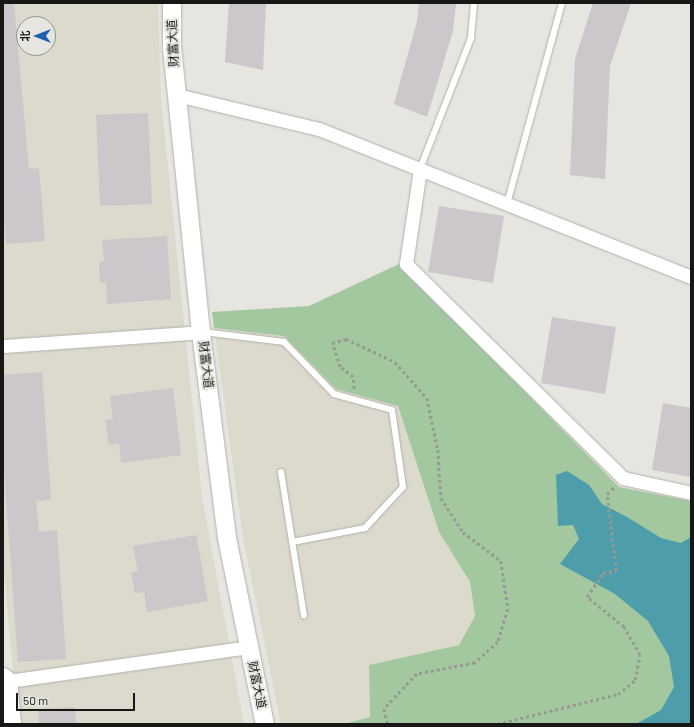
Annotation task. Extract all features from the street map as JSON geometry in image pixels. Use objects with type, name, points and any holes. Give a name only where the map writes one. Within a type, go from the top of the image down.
[{"type":"street","name":"财富大道","points":[[172,3],[172,47],[202,332],[227,538],[265,724]]},
{"type":"street","points":[[177,95],[319,129],[691,277]]},
{"type":"street","points":[[420,169],[406,264],[623,478],[691,493]]},
{"type":"street","points":[[3,346],[202,332]]},
{"type":"street","points":[[12,724],[6,679],[250,647]]},
{"type":"lane","points":[[420,169],[471,38],[474,3]]},
{"type":"lane","points":[[506,204],[562,3]]},
{"type":"lane","points":[[202,332],[284,342],[334,394],[392,410],[403,487],[364,528],[292,542]]},
{"type":"lane","points":[[281,472],[304,615]]},
{"type":"path","points":[[355,400],[353,377],[340,367],[332,343],[346,339],[395,362],[427,398],[438,450],[440,498],[463,532],[501,561],[508,608],[498,642],[475,663],[417,674],[384,709],[388,724]]},
{"type":"path","points":[[496,724],[618,694],[635,680],[640,655],[624,626],[587,596],[603,573],[616,571],[607,494]]},
{"type":"shaded area","points":[[3,3],[158,3],[161,99],[202,497],[244,724],[18,724],[3,562]]},
{"type":"shaded area","points":[[214,328],[284,336],[336,389],[398,406],[439,532],[470,582],[475,616],[459,645],[369,665],[370,718],[344,724],[281,724],[243,538]]},
{"type":"green space","points":[[399,264],[619,487],[691,501],[691,724],[344,724],[370,717],[369,665],[459,645],[475,616],[470,582],[439,532],[398,406],[336,389],[284,336],[214,328],[212,312],[309,306]]},
{"type":"water","points":[[567,471],[589,485],[602,504],[627,517],[661,538],[681,543],[691,537],[691,724],[636,724],[661,710],[674,687],[669,656],[648,621],[615,594],[560,564],[579,539],[573,525],[558,526],[556,475]]},
{"type":"building","points":[[3,3],[14,3],[16,56],[19,56],[29,169],[39,168],[45,241],[6,244],[3,207]]},
{"type":"building","points":[[229,3],[266,3],[263,70],[225,62]]},
{"type":"building","points":[[419,3],[456,3],[453,31],[427,117],[394,104],[417,21]]},
{"type":"building","points":[[593,3],[631,3],[610,66],[605,179],[570,175],[575,59]]},
{"type":"building","points":[[148,113],[152,204],[100,206],[96,115]]},
{"type":"building","points":[[439,206],[504,216],[493,283],[428,272]]},
{"type":"building","points":[[167,236],[171,299],[107,304],[106,282],[100,283],[99,262],[104,261],[102,240]]},
{"type":"building","points":[[552,317],[616,327],[605,394],[541,383]]},
{"type":"building","points":[[42,372],[51,500],[36,501],[39,532],[57,530],[66,659],[18,662],[3,457],[3,375]]},
{"type":"building","points":[[173,388],[181,455],[121,463],[119,443],[109,445],[105,420],[113,419],[110,396]]},
{"type":"building","points":[[663,403],[691,408],[691,477],[652,470]]},
{"type":"building","points":[[196,535],[208,601],[147,612],[144,592],[135,593],[131,572],[138,571],[133,546]]},
{"type":"building","points":[[75,707],[76,724],[39,724],[38,709]]}]
